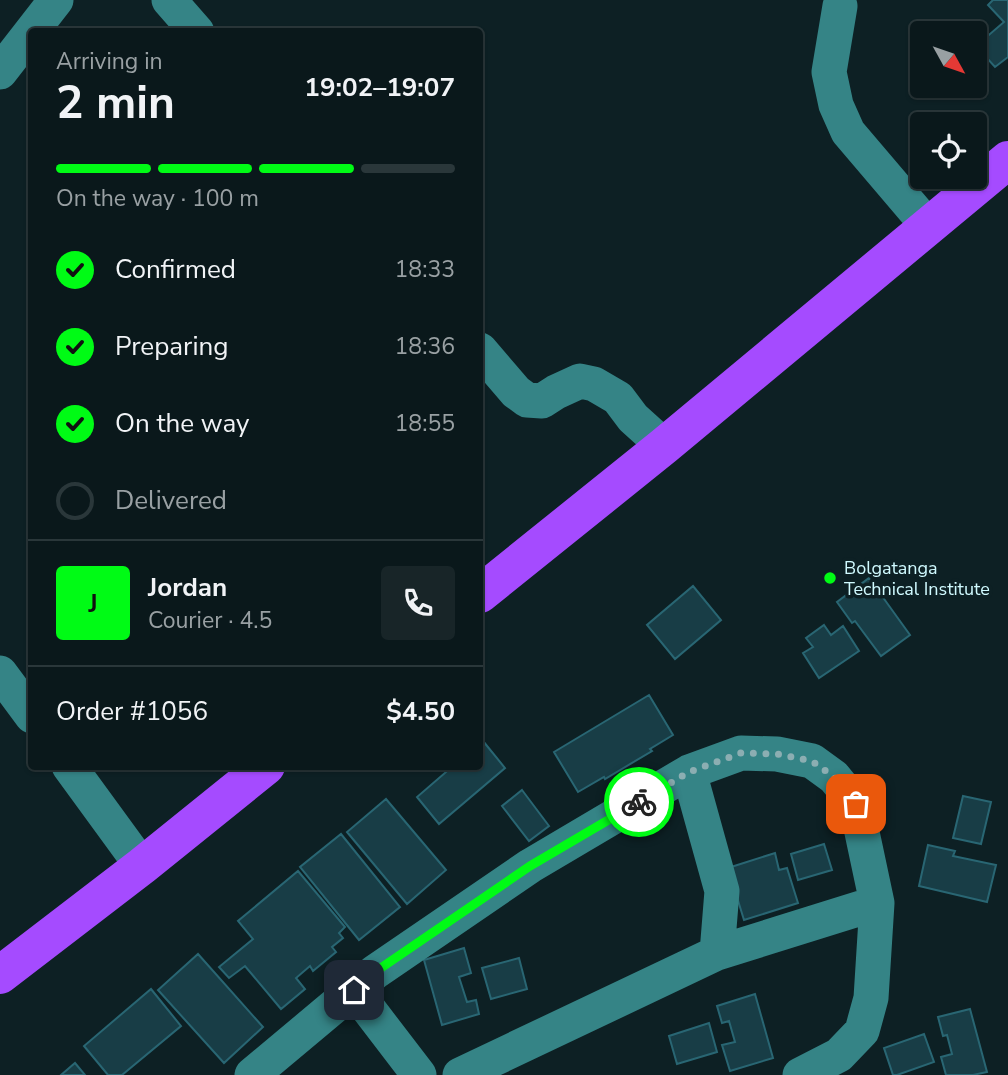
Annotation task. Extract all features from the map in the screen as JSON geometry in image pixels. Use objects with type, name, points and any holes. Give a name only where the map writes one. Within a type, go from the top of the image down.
[{"type":"highway","points":[[483,592],[664,446],[1008,160]]},
{"type":"highway","points":[[0,975],[261,770]]},
{"type":"street","points":[[34,28],[56,0]]},
{"type":"street","points":[[169,0],[194,28]]},
{"type":"street","points":[[840,6],[830,72],[836,105],[848,132],[928,226]]},
{"type":"street","points":[[0,72],[28,36]]},
{"type":"street","points":[[483,354],[516,392],[527,400],[542,401],[580,381],[594,384],[618,398],[634,418],[664,446]]},
{"type":"street","points":[[0,673],[28,711]]},
{"type":"street","points":[[252,1075],[375,972],[530,866],[689,772],[741,753],[777,754],[812,761],[834,777],[856,804],[877,903],[871,998],[862,1031],[839,1055],[800,1075]]},
{"type":"street","points":[[72,770],[142,866]]},
{"type":"street","points":[[689,772],[722,891],[717,953]]},
{"type":"street","points":[[460,1075],[717,953],[877,903]]},
{"type":"street","points":[[354,990],[419,1075]]},
{"type":"building","points":[[993,0],[1008,0],[1008,57],[995,67],[987,58],[987,37],[1004,22],[988,5]]},
{"type":"building","points":[[869,578],[910,635],[881,656],[837,602]]},
{"type":"building","points":[[693,586],[721,620],[675,659],[647,625]]},
{"type":"building","points":[[824,625],[831,635],[843,626],[859,651],[819,678],[803,653],[813,647],[806,638]]},
{"type":"building","points":[[649,695],[673,735],[650,749],[652,751],[578,792],[554,752]]},
{"type":"building","points":[[483,741],[505,768],[439,824],[417,797],[448,770],[483,770]]},
{"type":"building","points":[[522,790],[549,826],[529,841],[502,806]]},
{"type":"building","points":[[963,796],[991,802],[981,844],[953,838]]},
{"type":"building","points":[[386,799],[446,870],[407,904],[347,832]]},
{"type":"building","points":[[341,834],[400,907],[359,940],[300,867]]},
{"type":"building","points":[[824,844],[832,870],[798,880],[791,854]]},
{"type":"building","points":[[928,845],[955,851],[953,856],[996,865],[987,902],[919,886]]},
{"type":"building","points":[[775,853],[779,870],[787,868],[798,903],[744,920],[728,868]]},
{"type":"building","points":[[298,871],[345,927],[339,933],[343,938],[332,947],[336,952],[313,971],[310,966],[296,978],[305,989],[281,1009],[245,966],[229,978],[219,967],[253,939],[238,921]]},
{"type":"building","points":[[464,948],[471,973],[459,977],[467,1002],[476,1000],[479,1014],[442,1025],[424,960]]},
{"type":"building","points":[[198,954],[263,1027],[224,1063],[158,990]]},
{"type":"building","points":[[519,958],[527,989],[491,999],[482,968]]},
{"type":"building","points":[[151,989],[181,1026],[122,1075],[108,1075],[84,1046]]},
{"type":"building","points":[[755,994],[773,1058],[730,1071],[722,1045],[735,1042],[729,1021],[722,1023],[717,1006]]},
{"type":"building","points":[[970,1009],[987,1072],[946,1075],[941,1057],[952,1054],[938,1017]]},
{"type":"building","points":[[709,1023],[717,1052],[677,1064],[669,1036]]},
{"type":"building","points":[[924,1034],[934,1062],[893,1075],[884,1048]]},
{"type":"building","points":[[75,1063],[85,1075],[61,1075]]},
{"type":"way so far","points":[[639,802],[689,772],[741,753],[777,754],[812,761],[834,777],[856,804]]},
{"type":"place","name":"Bolgatanga Technical Institute","points":[[830,578]]},
{"type":"route","points":[[354,990],[375,972],[530,866],[639,802]]}]
